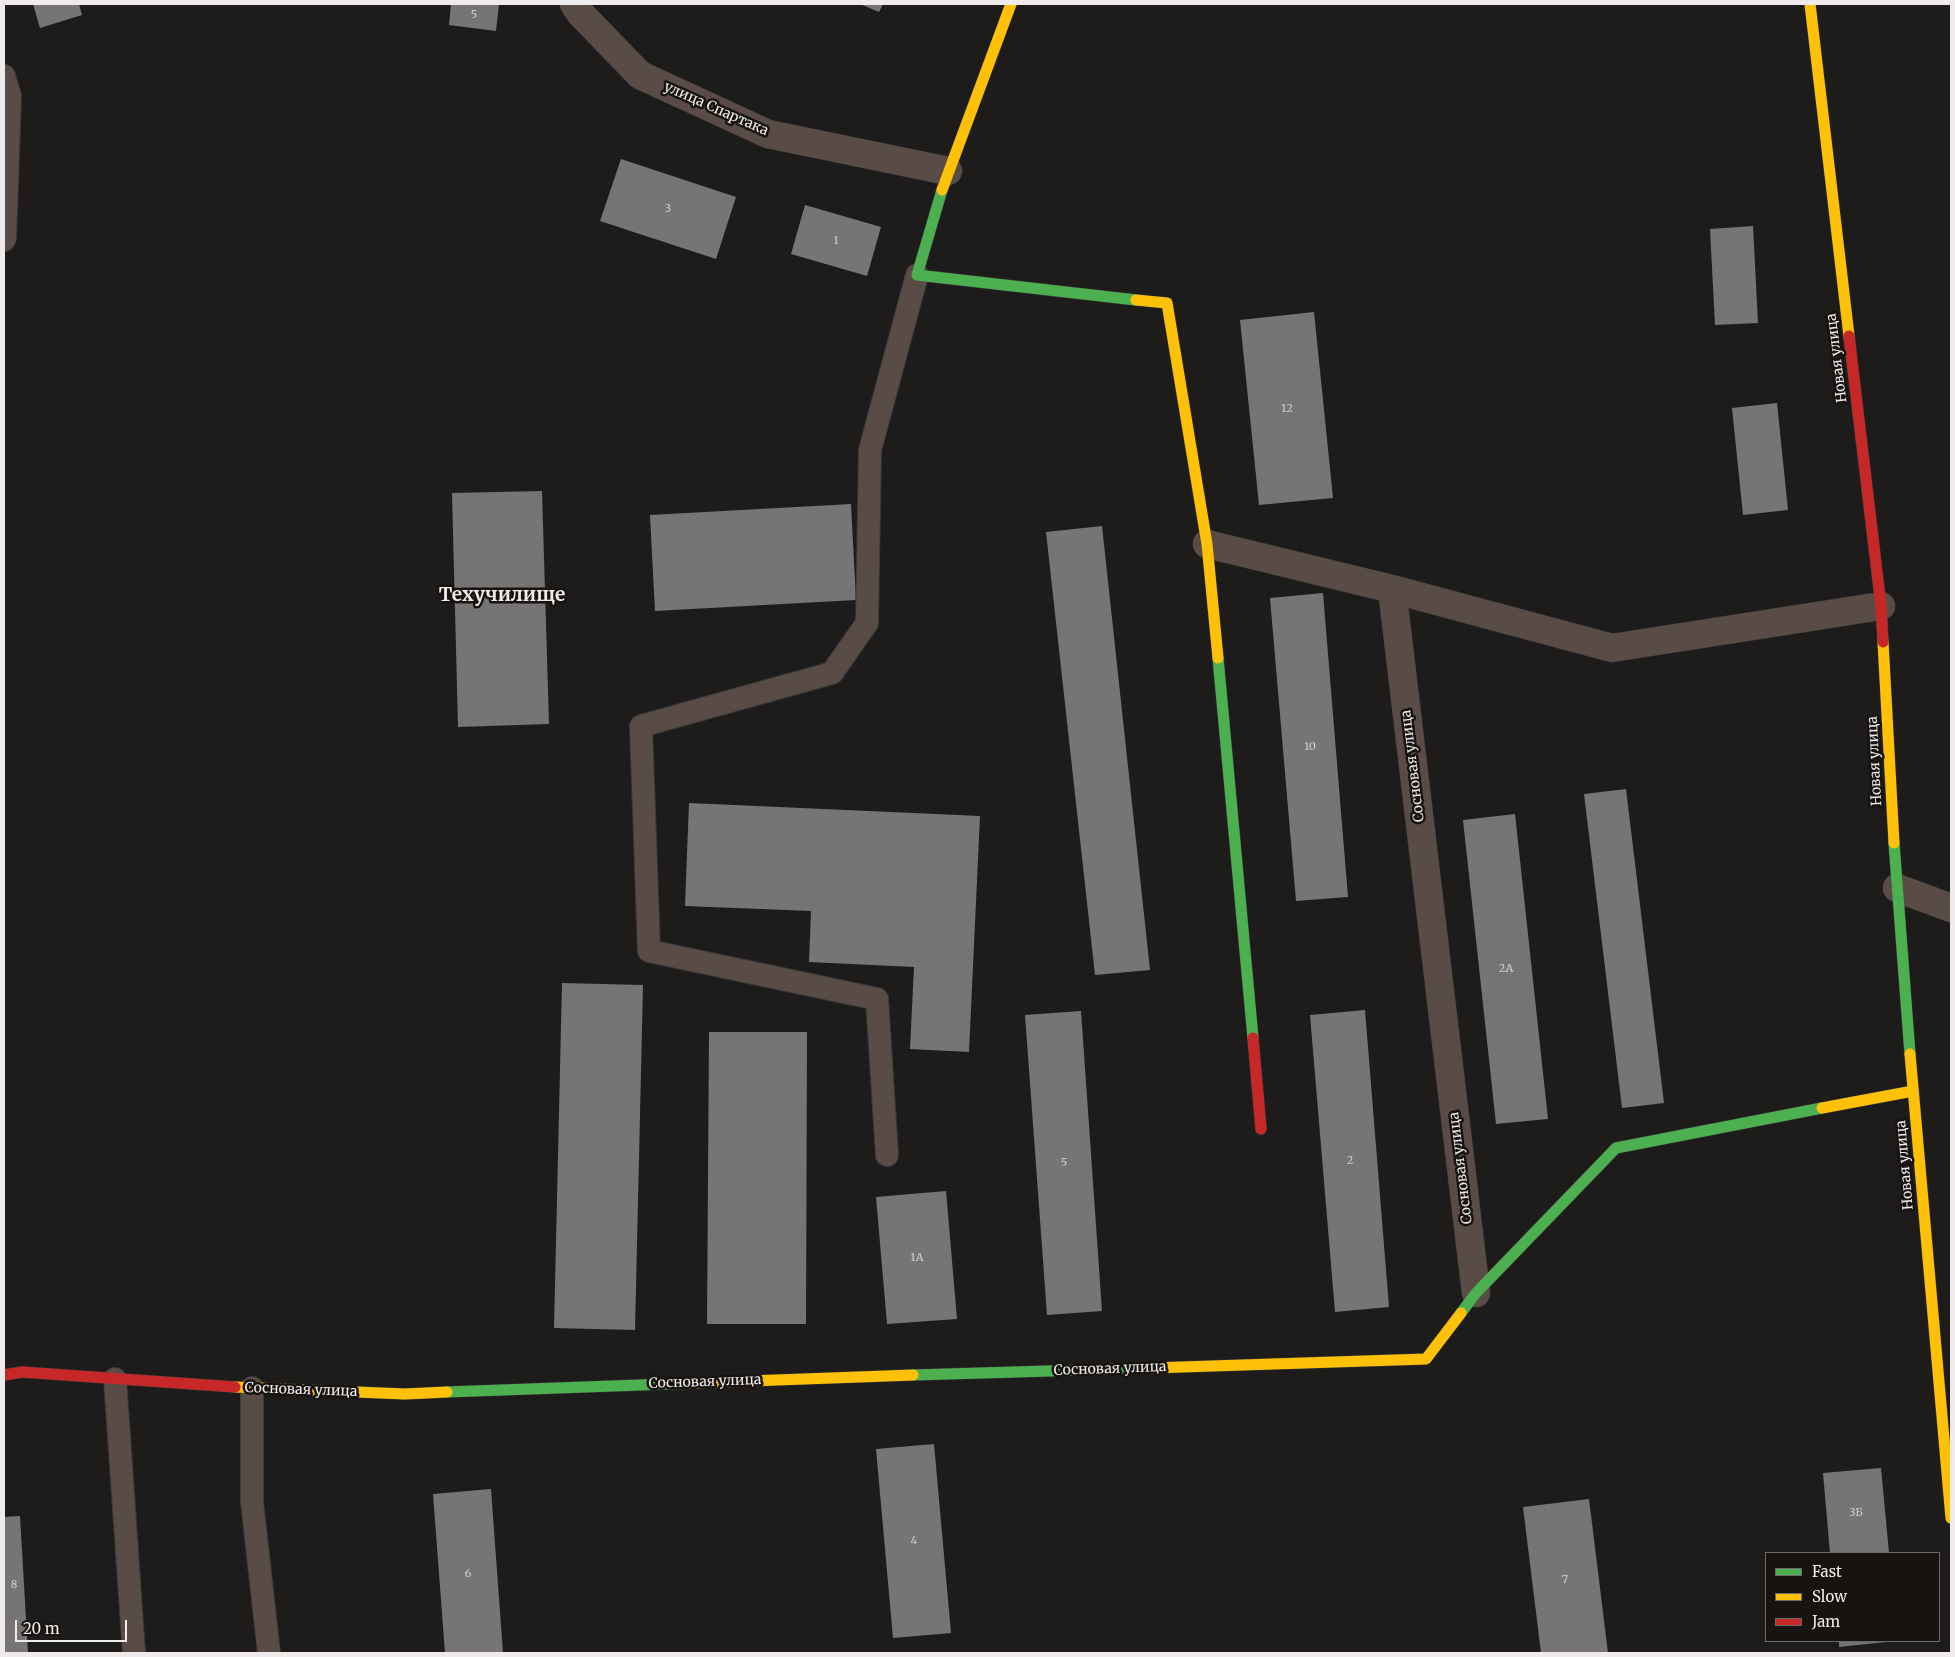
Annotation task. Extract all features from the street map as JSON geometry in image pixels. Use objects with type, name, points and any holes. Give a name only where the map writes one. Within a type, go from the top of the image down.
[{"type":"street","name":"улица Спартака","points":[[574,4],[580,13],[640,75],[768,134],[948,171]]},
{"type":"street","points":[[1011,4],[948,171],[917,275],[1167,303],[1207,544],[1261,1129]]},
{"type":"street","name":"Новая улица","points":[[1810,4],[1881,606],[1897,888],[1951,1518]]},
{"type":"street","points":[[1207,544],[1392,589],[1612,648],[1881,606]]},
{"type":"street","name":"Сосновая улица","points":[[4,1375],[22,1372],[252,1388],[405,1394],[774,1380],[1426,1360],[1476,1293],[1392,589]]},
{"type":"street","points":[[1897,888],[1951,908]]},
{"type":"street","points":[[1476,1293],[1616,1148],[1913,1091]]},
{"type":"lane","points":[[4,76],[10,96],[4,240]]},
{"type":"lane","points":[[887,1155],[877,998],[649,951],[641,726],[832,672],[867,623],[870,450],[917,275]]},
{"type":"lane","points":[[115,1379],[134,1653]]},
{"type":"lane","points":[[252,1388],[252,1502],[269,1653]]},
{"type":"building","points":[[33,4],[79,4],[82,15],[40,28]]},
{"type":"building","points":[[451,4],[499,4],[496,31],[449,25]]},
{"type":"building","points":[[860,4],[883,4],[879,12]]},
{"type":"building","points":[[621,159],[736,197],[716,259],[600,221]]},
{"type":"building","points":[[805,205],[881,227],[867,276],[791,254]]},
{"type":"building","points":[[1753,226],[1758,323],[1715,325],[1710,229]]},
{"type":"building","points":[[1314,312],[1333,498],[1259,505],[1240,320]]},
{"type":"building","points":[[1777,403],[1788,510],[1743,515],[1732,408]]},
{"type":"building","points":[[542,491],[549,724],[458,727],[452,493]]},
{"type":"building","points":[[851,504],[856,600],[655,611],[650,515]]},
{"type":"building","points":[[1102,526],[1150,970],[1095,975],[1046,532]]},
{"type":"building","points":[[1323,593],[1348,897],[1296,901],[1270,598]]},
{"type":"building","points":[[1626,789],[1664,1103],[1622,1108],[1584,794]]},
{"type":"building","points":[[689,803],[980,816],[969,1052],[910,1049],[914,967],[809,962],[811,911],[685,906]]},
{"type":"building","points":[[1515,814],[1548,1119],[1496,1124],[1463,820]]},
{"type":"building","points":[[562,983],[643,985],[635,1330],[554,1328]]},
{"type":"building","points":[[1365,1010],[1389,1307],[1335,1312],[1310,1015]]},
{"type":"building","points":[[1081,1011],[1102,1311],[1047,1315],[1025,1015]]},
{"type":"building","points":[[709,1032],[807,1032],[806,1324],[707,1324]]},
{"type":"building","points":[[946,1191],[957,1319],[887,1324],[876,1197]]},
{"type":"building","points":[[934,1444],[951,1633],[893,1638],[876,1449]]},
{"type":"building","points":[[1881,1468],[1889,1552],[1830,1552],[1823,1473]]},
{"type":"building","points":[[491,1489],[503,1653],[445,1653],[433,1494]]},
{"type":"building","points":[[1589,1499],[1608,1653],[1541,1653],[1523,1507]]},
{"type":"building","points":[[20,1516],[28,1653],[4,1653],[4,1517]]},
{"type":"building","points":[[1839,1642],[1886,1642],[1839,1647]]},
{"type":"traffic: fast","points":[[942,190],[917,275],[1136,300]]},
{"type":"traffic: fast","points":[[1218,658],[1253,1038]]},
{"type":"traffic: fast","points":[[1894,843],[1910,1054]]},
{"type":"traffic: fast","points":[[1461,1313],[1476,1293],[1616,1148],[1822,1108]]},
{"type":"traffic: fast","points":[[913,1375],[1151,1368]]},
{"type":"traffic: fast","points":[[447,1392],[695,1383]]},
{"type":"traffic: slow","points":[[942,190],[1011,4]]},
{"type":"traffic: slow","points":[[1810,4],[1849,336]]},
{"type":"traffic: slow","points":[[1136,300],[1167,303],[1207,544],[1218,658]]},
{"type":"traffic: slow","points":[[1883,642],[1894,843]]},
{"type":"traffic: slow","points":[[1910,1054],[1951,1518]]},
{"type":"traffic: slow","points":[[1822,1108],[1913,1091]]},
{"type":"traffic: slow","points":[[1151,1368],[1426,1359],[1461,1313]]},
{"type":"traffic: slow","points":[[695,1383],[913,1375]]},
{"type":"traffic: slow","points":[[235,1387],[405,1394],[447,1392]]},
{"type":"traffic: jam","points":[[1849,336],[1881,606],[1883,642]]},
{"type":"traffic: jam","points":[[1253,1038],[1261,1129]]},
{"type":"traffic: jam","points":[[4,1375],[22,1372],[235,1387]]},
{"type":"district","name":"Техучилище","points":[[502,596]]}]
